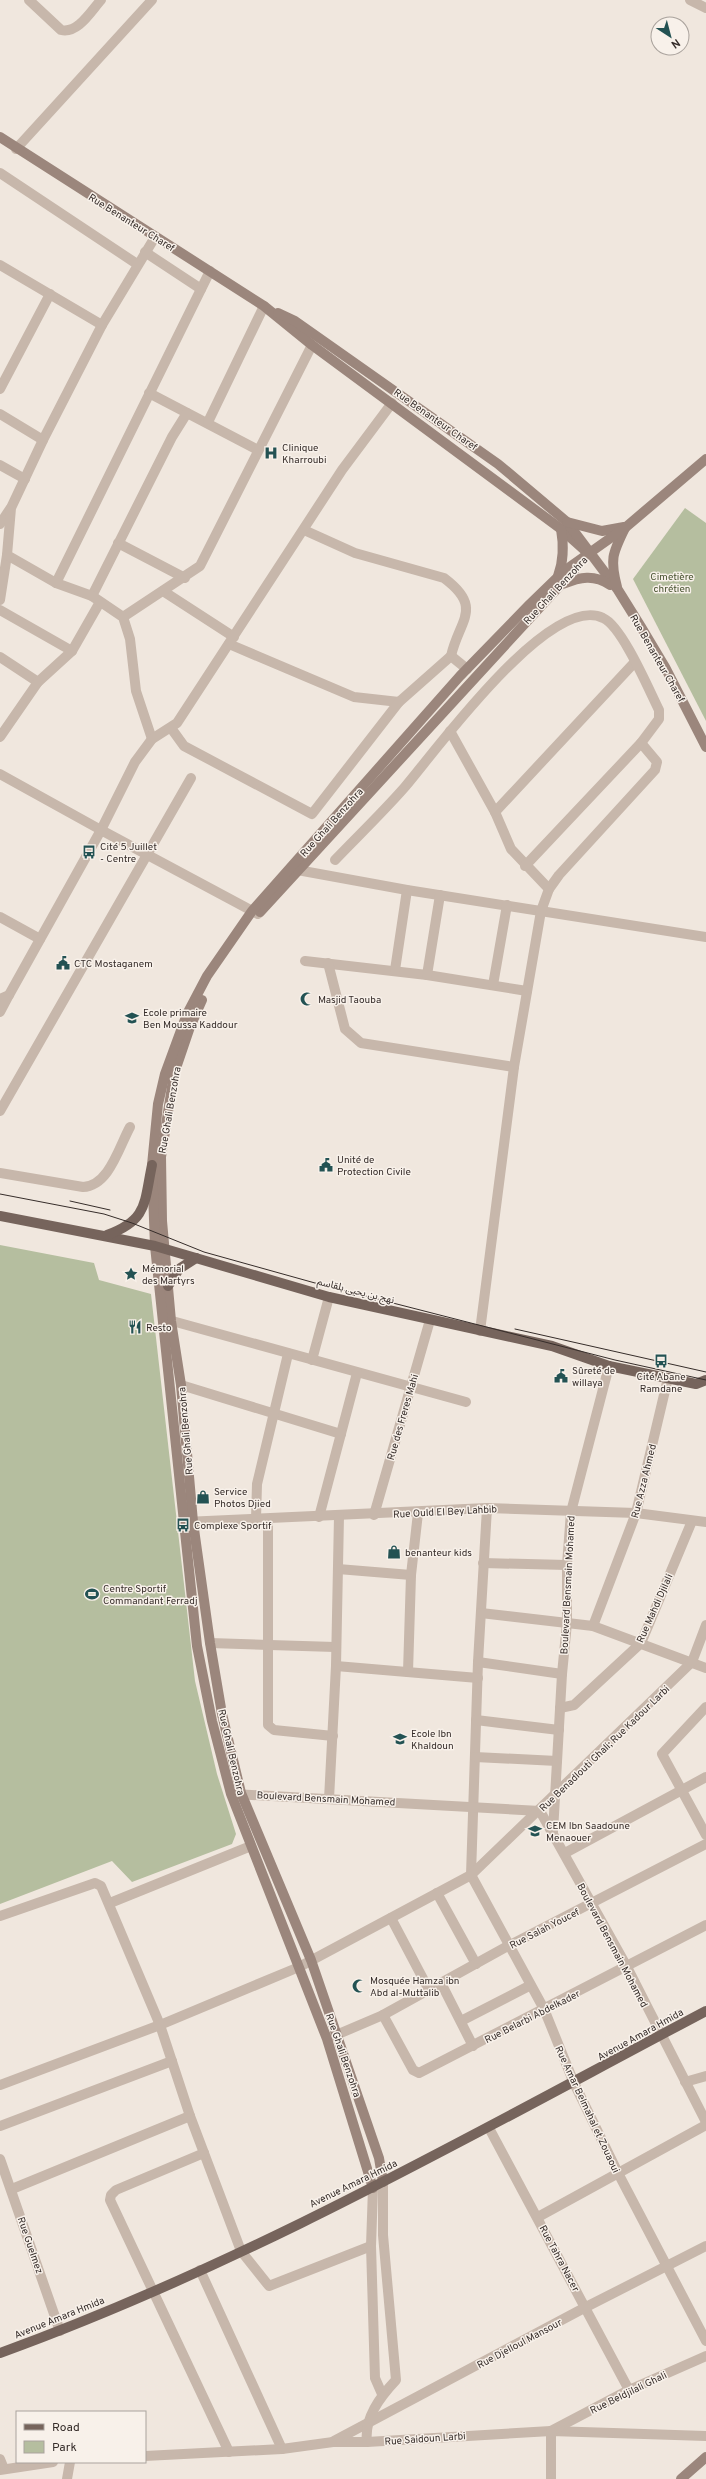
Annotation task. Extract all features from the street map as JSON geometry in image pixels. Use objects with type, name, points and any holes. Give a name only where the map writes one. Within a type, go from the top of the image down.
[{"type":"main road","name":"Rue Benanteur Charef","points":[[0,137],[16,149],[264,306],[312,345],[564,526]]},
{"type":"main road","name":"Rue Benanteur Charef","points":[[264,306],[295,321],[461,437],[531,490],[589,554],[618,590],[665,667],[706,747]]},
{"type":"main road","name":"Rue Ghali Benzohra","points":[[293,870],[467,669],[589,554],[626,526],[706,459]]},
{"type":"main road","points":[[618,590],[599,578],[580,577],[559,581],[563,558],[564,526],[602,531],[626,526]]},
{"type":"main road","points":[[618,590],[612,564],[618,543],[626,526]]},
{"type":"main road","name":"Rue Ghali Benzohra","points":[[383,2182],[379,2158],[338,2034],[311,1960],[236,1794],[189,1522],[152,1165],[158,1104],[176,1041],[207,976],[255,912],[559,581]]},
{"type":"main road","name":"Rue Ghali Benzohra","points":[[255,912],[222,965],[197,1010],[174,1074],[161,1157],[162,1221],[160,1248],[168,1286],[167,1320],[181,1386],[197,1646],[212,1721],[251,1846],[327,2039],[373,2188]]},
{"type":"main road","points":[[106,1235],[126,1228],[136,1219],[143,1204],[152,1165]]},
{"type":"main road","name":"نهج بن يحيى بلقاسم","points":[[0,1216],[106,1235],[160,1248],[329,1297],[552,1346],[608,1366],[696,1384],[706,1380]]},
{"type":"main road","points":[[168,1286],[178,1269],[196,1258]]},
{"type":"main road","name":"Avenue Amara Hmida","points":[[0,2353],[60,2331],[152,2292],[373,2188],[574,2083],[706,2011]]},
{"type":"main road","points":[[681,2479],[706,2457]]},
{"type":"street","points":[[29,0],[62,30],[68,32],[75,29],[101,0]]},
{"type":"street","points":[[16,149],[152,0]]},
{"type":"street","points":[[690,0],[706,8]]},
{"type":"street","points":[[0,173],[137,264]]},
{"type":"street","points":[[0,600],[7,555],[4,515],[25,479],[43,440],[102,325],[137,264],[155,237]]},
{"type":"street","points":[[145,252],[201,289]]},
{"type":"street","points":[[0,264],[102,325]]},
{"type":"street","points":[[56,583],[210,271]]},
{"type":"street","points":[[0,389],[50,294]]},
{"type":"street","points":[[208,422],[264,306]]},
{"type":"street","points":[[123,617],[185,578],[200,566],[312,345]]},
{"type":"street","points":[[149,393],[208,422],[258,450]]},
{"type":"street","points":[[0,1012],[4,997],[40,939],[101,830],[135,762],[152,738],[171,728],[177,723],[342,470],[392,403]]},
{"type":"street","points":[[0,737],[38,682],[72,651],[96,599],[118,543],[172,437],[187,413]]},
{"type":"street","points":[[0,414],[43,440]]},
{"type":"street","points":[[0,465],[25,479]]},
{"type":"street","points":[[171,728],[184,746],[312,814],[399,702],[451,656],[465,621],[466,610],[463,596],[455,586],[444,578],[355,553],[304,530]]},
{"type":"street","points":[[118,543],[185,578]]},
{"type":"street","points":[[7,555],[56,583],[96,599],[123,617],[130,639],[136,691],[152,738]]},
{"type":"street","points":[[163,591],[232,640],[354,697],[399,702]]},
{"type":"street","points":[[0,610],[72,651]]},
{"type":"street","points":[[335,860],[404,788],[450,731],[523,650],[546,631],[570,619],[592,616],[603,617],[619,633],[660,714],[656,725],[641,743],[525,866]]},
{"type":"street","points":[[451,656],[467,669]]},
{"type":"street","points":[[0,657],[38,682]]},
{"type":"street","points":[[495,812],[634,663]]},
{"type":"street","points":[[450,731],[495,812],[510,849],[549,889]]},
{"type":"street","points":[[480,1331],[514,1067],[541,911],[549,889],[595,834],[655,770],[657,762],[655,758],[641,743]]},
{"type":"street","points":[[0,774],[255,912]]},
{"type":"street","points":[[0,1111],[191,778]]},
{"type":"street","points":[[293,870],[407,890],[706,937]]},
{"type":"street","points":[[395,970],[407,890]]},
{"type":"street","points":[[427,974],[440,895]]},
{"type":"street","points":[[493,985],[507,906]]},
{"type":"street","points":[[0,917],[40,939]]},
{"type":"street","points":[[305,961],[427,974],[527,991]]},
{"type":"street","points":[[328,963],[345,1029],[361,1043],[514,1067]]},
{"type":"street","points":[[0,1173],[83,1187],[91,1186],[105,1175],[130,1126]]},
{"type":"street","points":[[312,1360],[329,1297]]},
{"type":"street","points":[[167,1320],[466,1402]]},
{"type":"street","name":"Rue des Freres Mahi","points":[[374,1515],[430,1320]]},
{"type":"street","points":[[256,1519],[258,1484],[288,1354]]},
{"type":"street","name":"Boulevard Bensmain Mohamed","points":[[553,1832],[562,1674],[568,1623],[567,1565],[571,1512],[608,1366]]},
{"type":"street","points":[[319,1517],[357,1373]]},
{"type":"street","name":"Rue Azza Ahmed","points":[[593,1626],[636,1513],[668,1378]]},
{"type":"street","points":[[181,1386],[341,1434]]},
{"type":"street","points":[[471,1875],[478,1662],[487,1508]]},
{"type":"street","name":"Rue Ould El Bey Lahbib","points":[[189,1522],[374,1515],[487,1508],[636,1513],[706,1522]]},
{"type":"street","points":[[408,1672],[411,1575],[418,1512]]},
{"type":"street","points":[[329,1799],[336,1666],[339,1516]]},
{"type":"street","points":[[268,1519],[268,1725],[270,1728],[333,1736]]},
{"type":"street","name":"Rue Mahdi Djilali","points":[[560,1708],[574,1706],[641,1642],[692,1521]]},
{"type":"street","points":[[483,1563],[567,1565]]},
{"type":"street","points":[[338,1569],[411,1575]]},
{"type":"street","points":[[481,1613],[593,1626],[641,1642],[706,1668]]},
{"type":"street","name":"Rue Benadlouti Ghali; Rue Kadour Larbi","points":[[0,2085],[160,2025],[299,1967],[471,1875],[555,1796],[692,1662],[706,1625]]},
{"type":"street","points":[[210,1643],[336,1647]]},
{"type":"street","points":[[478,1662],[562,1674]]},
{"type":"street","points":[[336,1666],[478,1678]]},
{"type":"street","points":[[706,1707],[662,1754],[706,1835]]},
{"type":"street","points":[[476,1720],[559,1730]]},
{"type":"street","points":[[475,1757],[557,1761]]},
{"type":"street","points":[[565,1853],[706,1777]]},
{"type":"street","name":"Boulevard Bensmain Mohamed","points":[[236,1794],[540,1810],[565,1853],[590,1904],[627,1967],[706,2122]]},
{"type":"street","name":"Rue Salah Youcef","points":[[327,2039],[383,2015],[508,1946],[706,1844]]},
{"type":"street","points":[[110,1903],[251,1846]]},
{"type":"street","name":"Rue Amar Belmahal et Zouaoui","points":[[471,1875],[529,1986],[544,2010],[574,2083],[618,2173],[706,2341]]},
{"type":"street","points":[[0,1916],[95,1882],[101,1886],[110,1903],[160,2025],[190,2116],[241,2251],[269,2286],[371,2246]]},
{"type":"street","points":[[437,1893],[476,1964]]},
{"type":"street","points":[[391,1918],[429,1990]]},
{"type":"street","name":"Rue Belarbi Abdelkader","points":[[383,2015],[416,2072],[419,2073],[544,2010],[706,1925]]},
{"type":"street","points":[[441,1983],[473,2046]]},
{"type":"street","points":[[460,2022],[529,1986]]},
{"type":"street","points":[[0,2126],[172,2061]]},
{"type":"street","points":[[686,2082],[706,2076]]},
{"type":"street","points":[[12,2189],[190,2116]]},
{"type":"street","points":[[538,2217],[706,2125]]},
{"type":"street","name":"Rue Tahra Nacer","points":[[489,2128],[586,2306],[629,2390]]},
{"type":"street","points":[[204,2154],[116,2190],[111,2195],[110,2200],[228,2452]]},
{"type":"street","name":"Rue Guelmez","points":[[1,2164],[12,2189],[60,2331]]},
{"type":"street","name":"Rue Ghali Benzohra","points":[[368,2423],[382,2394],[396,2380],[383,2235],[383,2182]]},
{"type":"street","name":"Rue Ghali Benzohra","points":[[373,2188],[371,2246],[376,2378],[382,2394]]},
{"type":"street","name":"Rue Djelloul Mansour","points":[[333,2442],[586,2306],[706,2246]]},
{"type":"street","points":[[200,2270],[282,2449]]},
{"type":"street","name":"Rue Beldjilali Ghali","points":[[551,2431],[629,2390],[706,2356]]},
{"type":"street","points":[[368,2423],[368,2442]]},
{"type":"street","points":[[551,2431],[551,2479]]},
{"type":"street","name":"Rue Saidoun Larbi","points":[[146,2456],[282,2449],[333,2442],[368,2442],[551,2431],[706,2436]]},
{"type":"street","points":[[0,2459],[2,2470],[48,2463]]},
{"type":"street","points":[[67,2479],[70,2463]]},
{"type":"green space","name":"Cimetière chrétien","points":[[685,508],[706,523],[706,721],[633,579]]},
{"type":"green space","name":"Centre Sportif Commandant Ferradj","points":[[0,1245],[94,1263],[99,1280],[151,1294],[195,1681],[217,1774],[236,1834],[232,1844],[132,1882],[112,1861],[0,1904]]},
{"type":"tram line","points":[[0,1194],[104,1214],[132,1223],[204,1252],[315,1283],[615,1360],[706,1380]]},
{"type":"tram line","points":[[70,1201],[110,1210]]},
{"type":"tram line","points":[[515,1329],[706,1372]]},
{"type":"place","name":"Clinique Kharroubi","points":[[271,453]]},
{"type":"place","name":"Cité 5 Juillet - Centre","points":[[89,852]]},
{"type":"place","name":"CTC Mostaganem","points":[[63,963]]},
{"type":"place","name":"Masjid Taouba","points":[[307,999]]},
{"type":"place","name":"Ecole primaire Ben Moussa Kaddour","points":[[132,1018]]},
{"type":"place","name":"Unité de Protection Civile","points":[[326,1165]]},
{"type":"place","name":"Mémorial des Martyrs","points":[[131,1274]]},
{"type":"place","name":"Resto","points":[[135,1327]]},
{"type":"place","name":"Cité Abane Ramdane","points":[[661,1361]]},
{"type":"place","name":"Sûreté de willaya","points":[[561,1376]]},
{"type":"place","name":"Service Photos Djied","points":[[203,1497]]},
{"type":"place","name":"Complexe Sportif","points":[[183,1525]]},
{"type":"place","name":"benanteur kids","points":[[394,1552]]},
{"type":"place","name":"Centre Sportif Commandant Ferradj","points":[[92,1594]]},
{"type":"place","name":"Ecole Ibn Khaldoun","points":[[400,1739]]},
{"type":"place","name":"CEM Ibn Saadoune Menaouer","points":[[535,1831]]},
{"type":"place","name":"Mosquée Hamza ibn Abd al-Muttalib","points":[[359,1986]]}]
